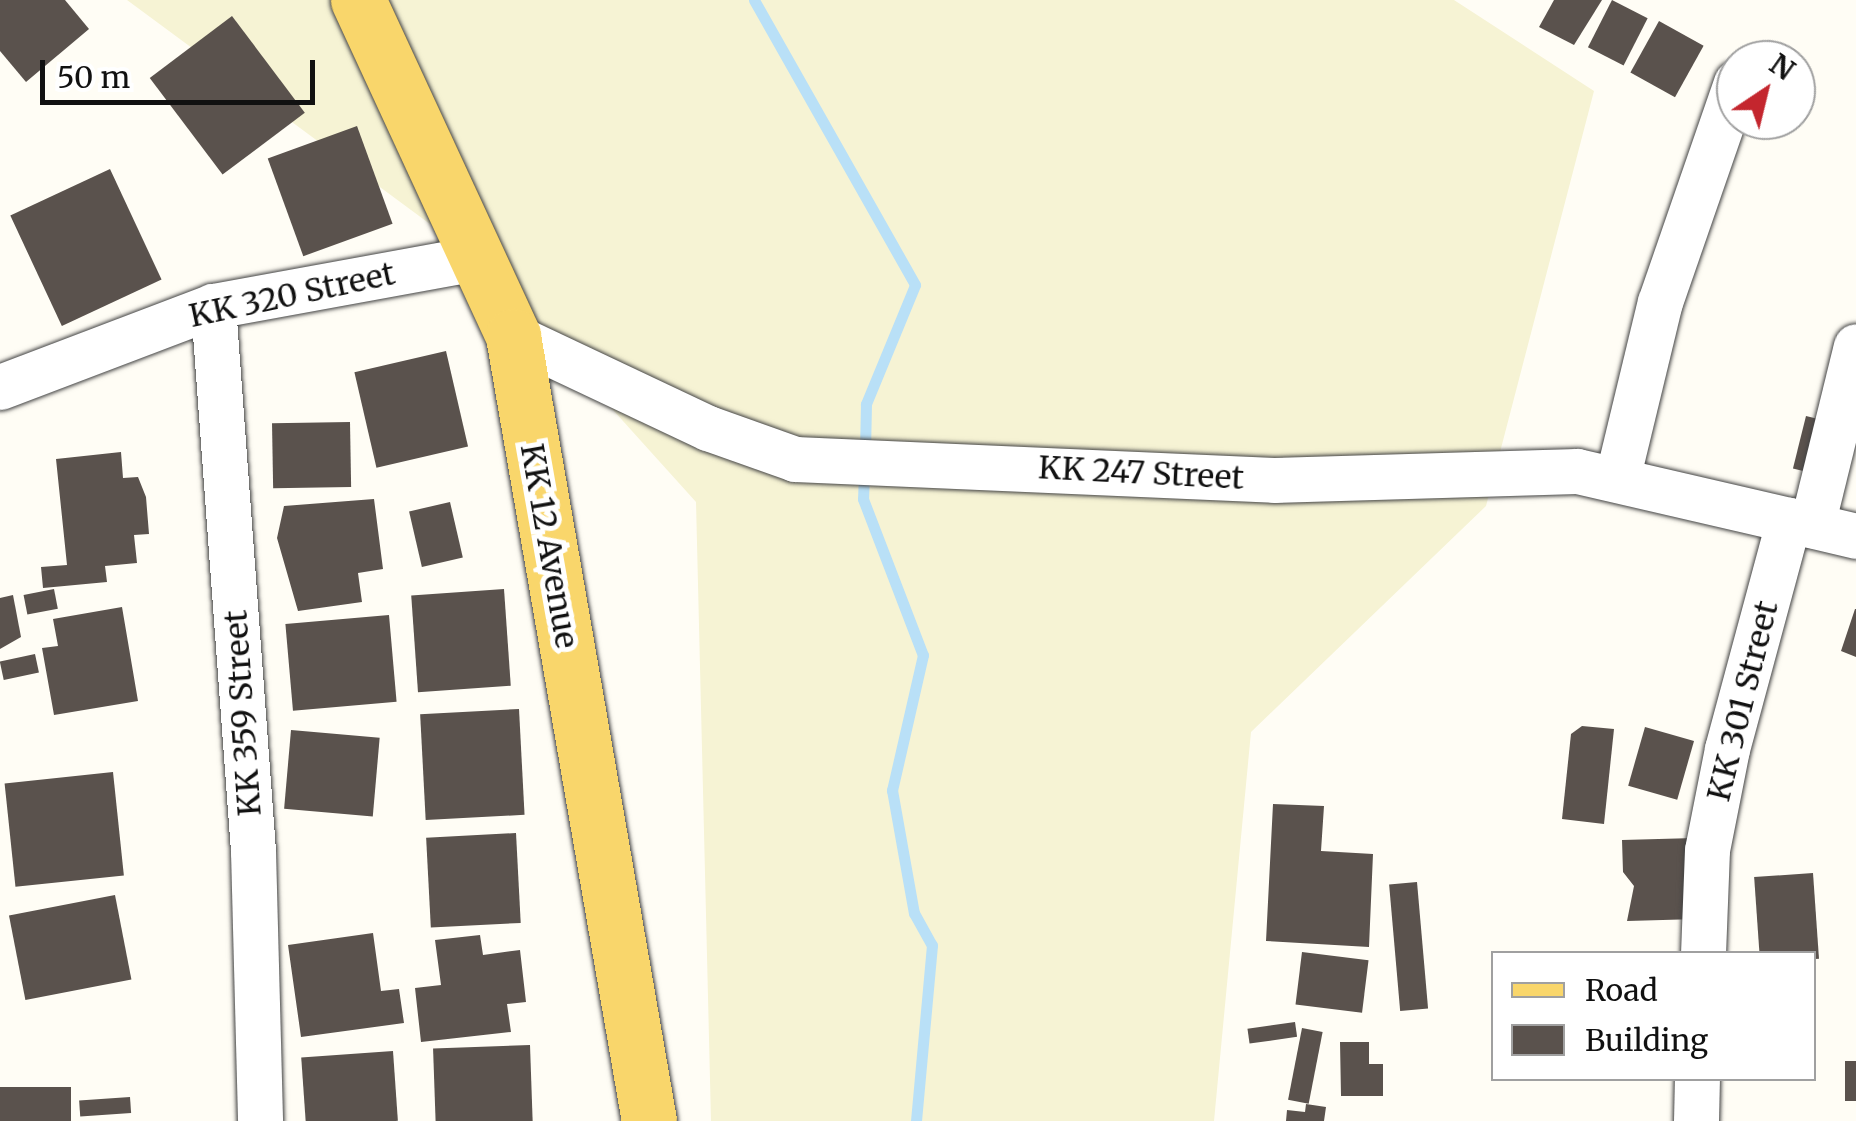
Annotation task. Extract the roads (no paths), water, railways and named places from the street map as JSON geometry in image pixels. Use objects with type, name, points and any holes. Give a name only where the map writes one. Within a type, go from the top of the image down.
[{"type":"main road","name":"KK 12 Avenue","points":[[358,0],[514,336],[648,1121]]},
{"type":"street","points":[[1618,475],[1660,302],[1716,140]]},
{"type":"street","name":"KK 320 Street","points":[[0,388],[213,306],[476,258]]},
{"type":"street","name":"KK 359 Street","points":[[213,306],[252,850],[260,1121]]},
{"type":"street","name":"KK 247 Street","points":[[514,336],[708,428],[795,459],[1274,480],[1618,475],[1800,522]]},
{"type":"street","name":"KK 301 Street","points":[[1703,951],[1707,850],[1727,749],[1856,346]]},
{"type":"street","points":[[1800,522],[1856,536]]},
{"type":"street","points":[[1696,1121],[1698,1081]]},
{"type":"waterway","points":[[754,0],[915,285],[866,404],[865,453]]},
{"type":"waterway","points":[[864,472],[863,499],[923,655],[892,790],[914,913],[932,945],[916,1121]]}]
